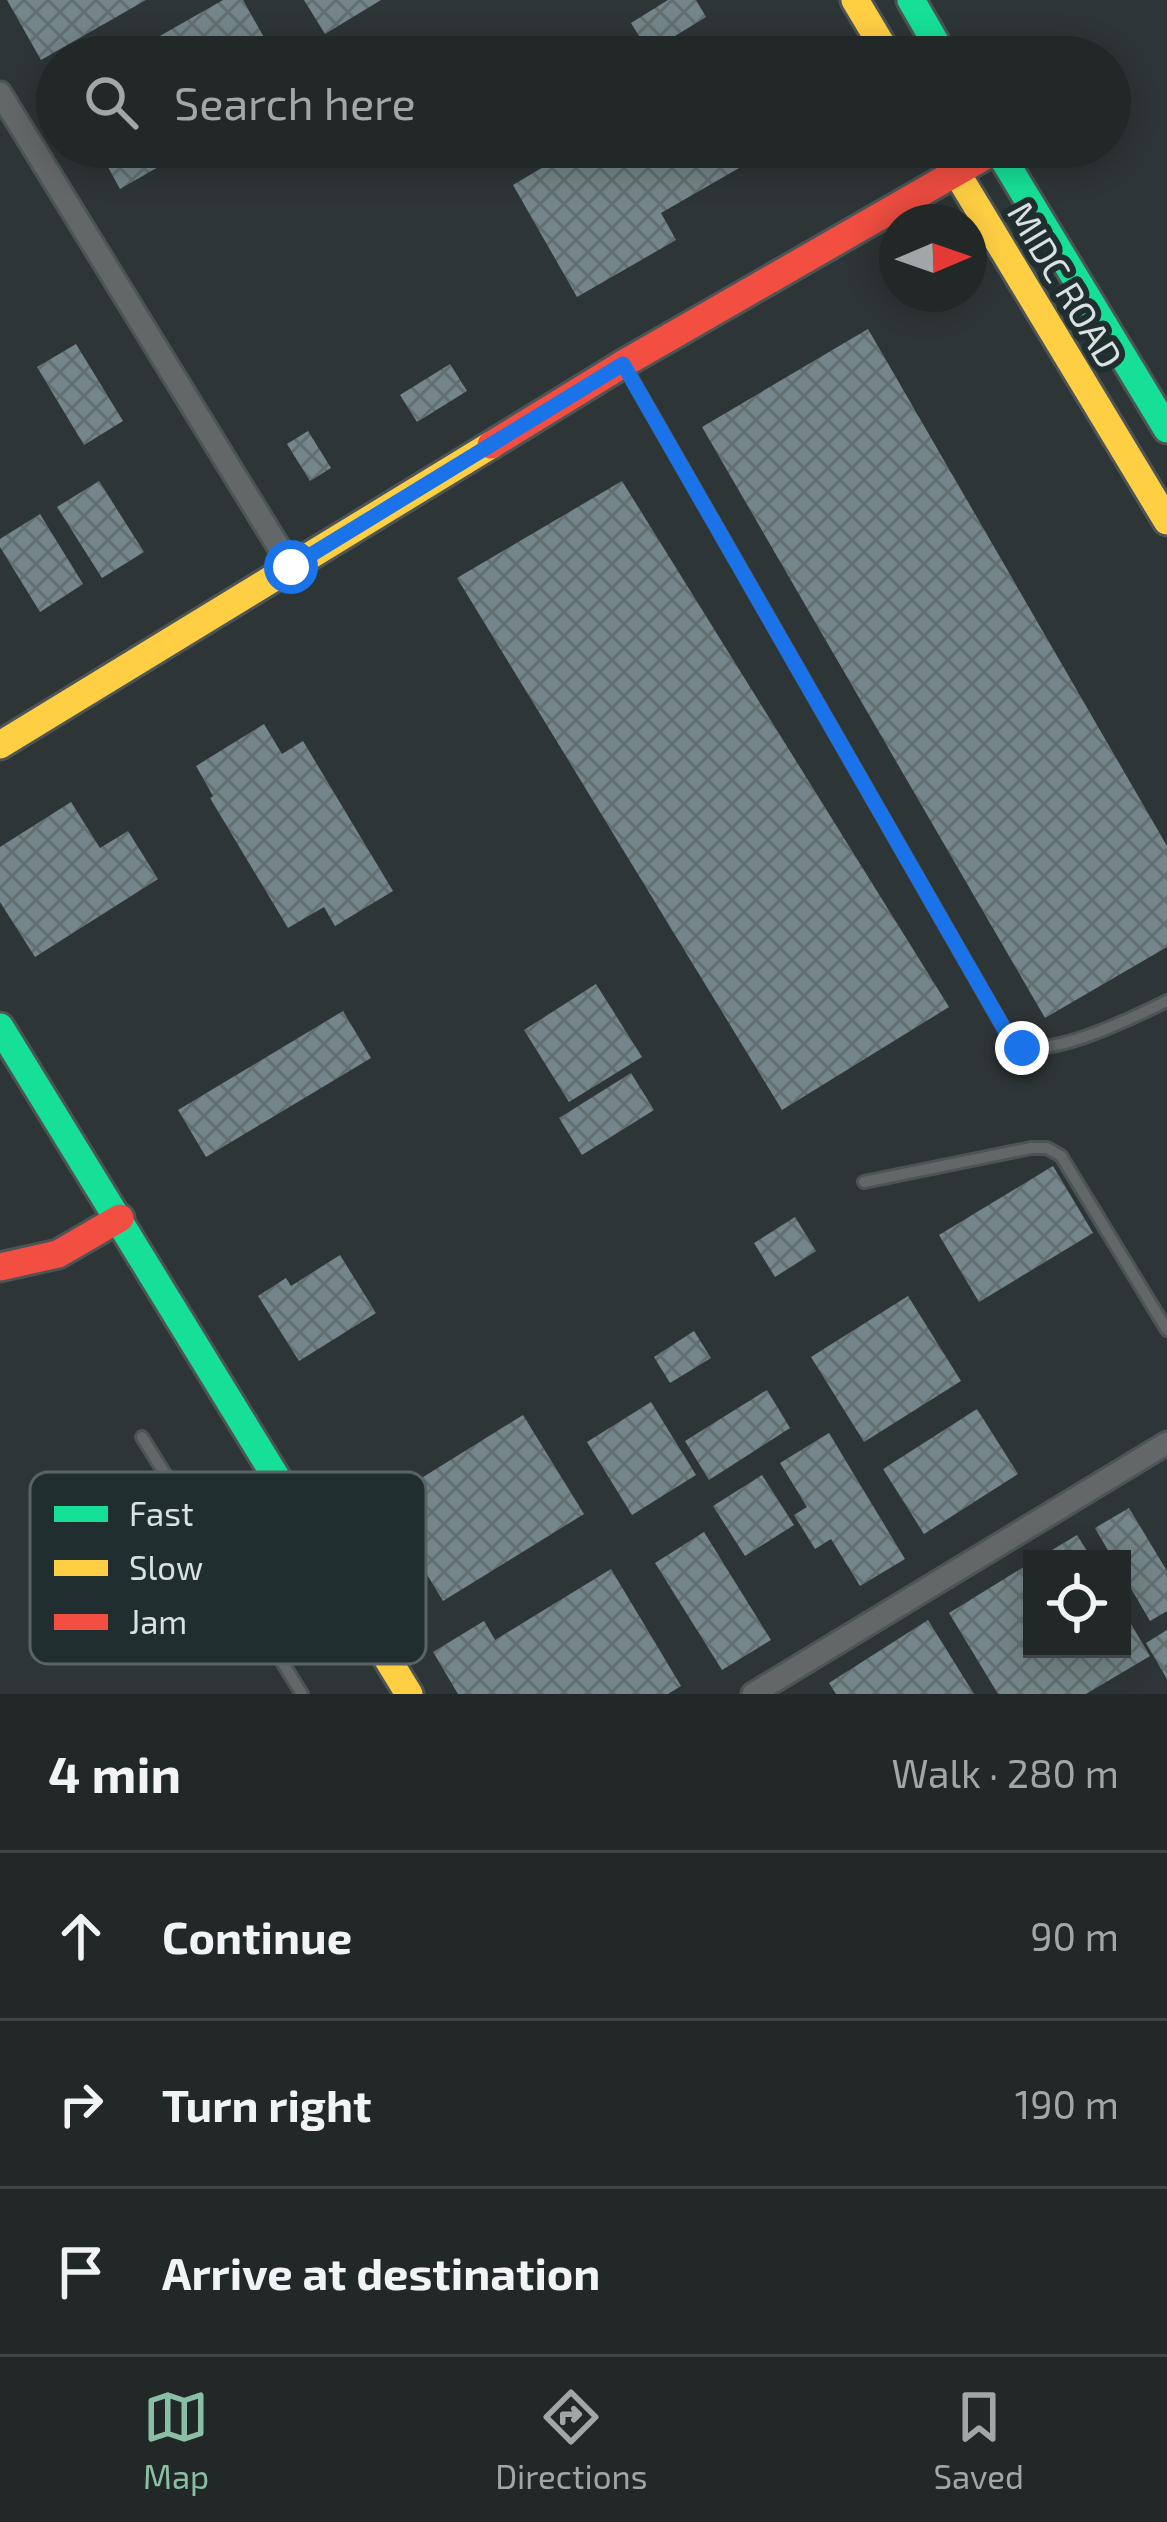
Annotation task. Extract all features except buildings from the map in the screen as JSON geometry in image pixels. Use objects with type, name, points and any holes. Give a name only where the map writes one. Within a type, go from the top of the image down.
[{"type":"street","points":[[855,0],[876,36]]},
{"type":"street","points":[[911,0],[932,36]]},
{"type":"street","points":[[2,102],[36,157]]},
{"type":"street","points":[[43,168],[291,567]]},
{"type":"street","name":"MIDC ROAD","points":[[953,168],[1167,521]]},
{"type":"street","points":[[0,746],[623,364],[968,168]]},
{"type":"street","name":"MIDC ROAD","points":[[1009,168],[1167,429]]},
{"type":"street","points":[[0,1027],[274,1472]]},
{"type":"street","points":[[0,1267],[58,1254],[120,1219]]},
{"type":"street","points":[[753,1694],[1167,1443]]},
{"type":"street","points":[[391,1664],[409,1694]]},
{"type":"lane","points":[[623,364],[1013,1044],[1039,1048],[1077,1038],[1114,1027],[1167,1001]]},
{"type":"lane","points":[[863,1182],[1047,1148],[1061,1156],[1167,1330]]},
{"type":"lane","points":[[142,1437],[164,1472]]},
{"type":"lane","points":[[283,1664],[302,1694]]},
{"type":"traffic: fast","points":[[911,0],[932,36]]},
{"type":"traffic: fast","points":[[1009,168],[1167,429]]},
{"type":"traffic: fast","points":[[0,1027],[273,1472]]},
{"type":"traffic: slow","points":[[855,0],[876,36]]},
{"type":"traffic: slow","points":[[954,168],[1167,521]]},
{"type":"traffic: slow","points":[[0,745],[491,445]]},
{"type":"traffic: slow","points":[[391,1664],[409,1694]]},
{"type":"traffic: jam","points":[[491,445],[964,168]]},
{"type":"traffic: jam","points":[[0,1267],[58,1254],[120,1218]]},
{"type":"route","points":[[291,567],[623,364],[1013,1044],[1022,1048]]}]
